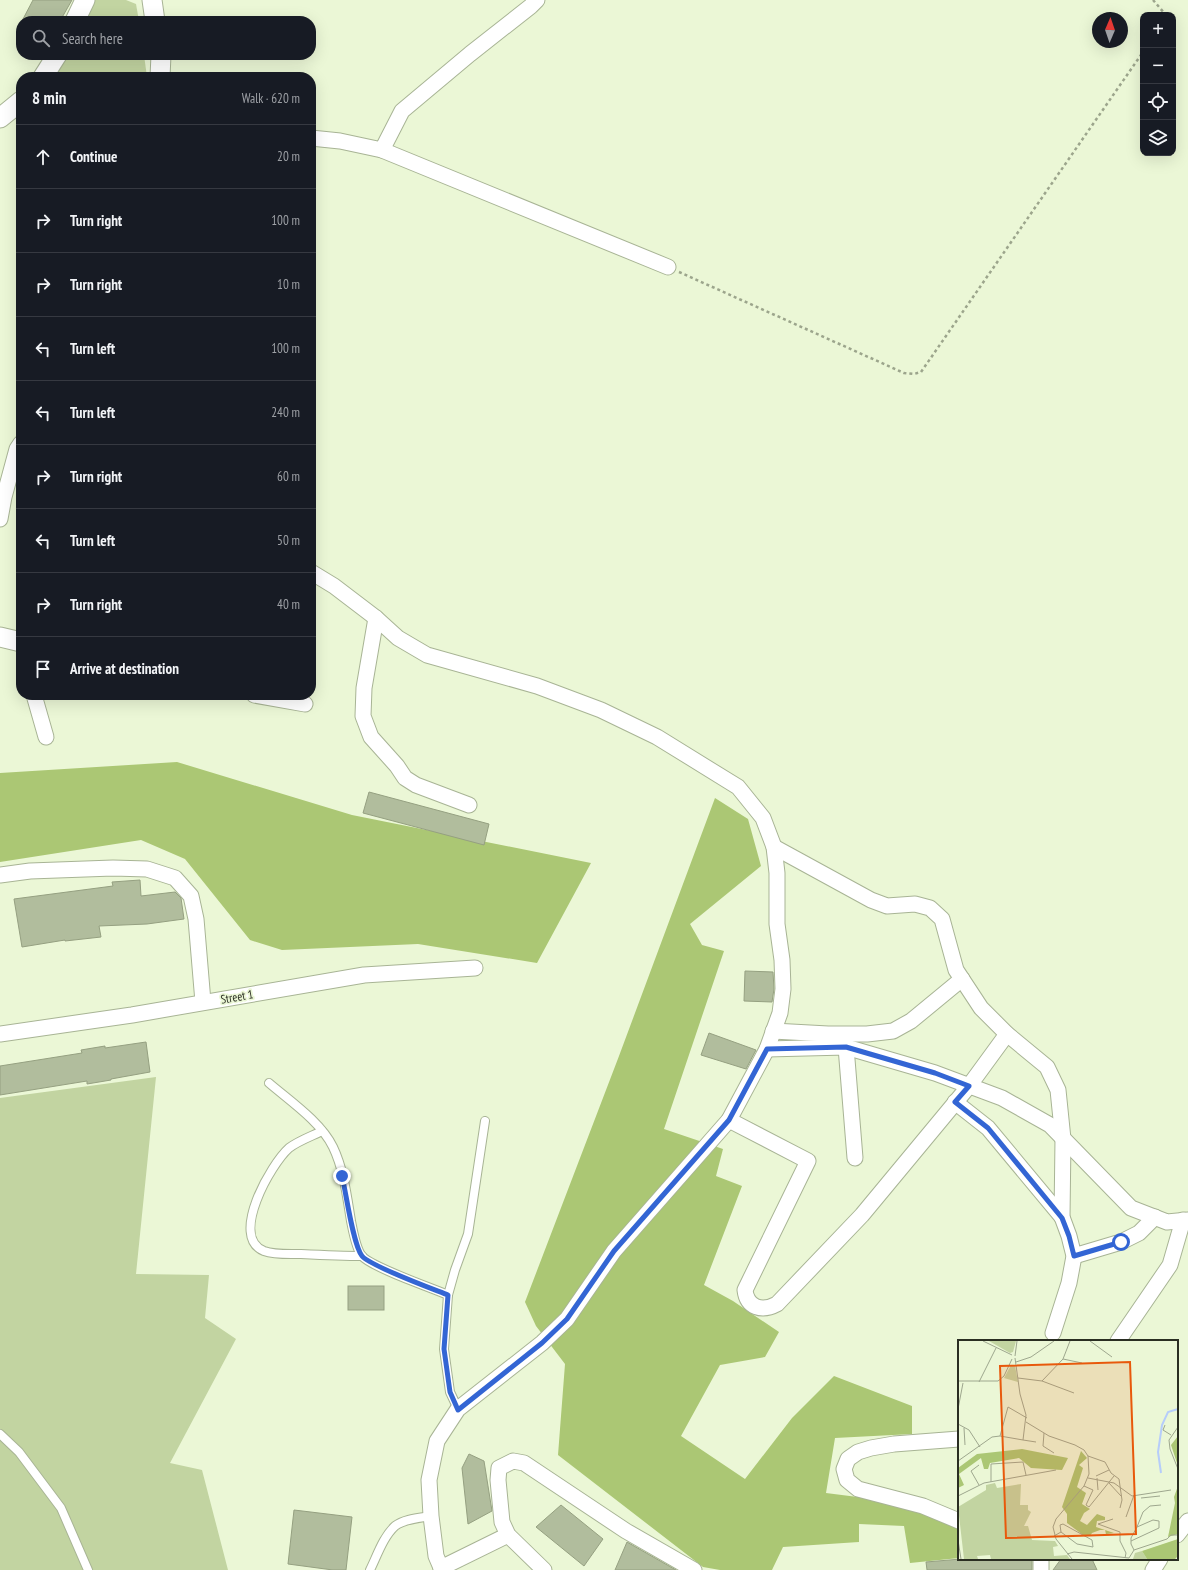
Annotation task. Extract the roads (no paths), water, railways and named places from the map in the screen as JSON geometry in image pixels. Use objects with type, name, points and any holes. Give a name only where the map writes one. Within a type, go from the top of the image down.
[{"type":"street","points":[[77,16],[85,0]]},
{"type":"street","points":[[382,150],[402,111],[470,54],[531,6],[536,0]]},
{"type":"street","points":[[46,72],[54,60]]},
{"type":"street","points":[[160,72],[161,60]]},
{"type":"street","points":[[0,118],[16,105]]},
{"type":"street","points":[[316,139],[340,141],[382,150],[668,267]]},
{"type":"street","points":[[0,519],[4,497],[16,453]]},
{"type":"street","points":[[316,575],[334,586],[376,618],[398,638],[427,655],[536,686],[602,710],[657,737],[738,787],[763,818],[774,847],[777,873],[777,924],[782,960],[783,989],[780,1013],[767,1049],[729,1120],[614,1251],[567,1319],[542,1343],[458,1410],[437,1441],[429,1480],[430,1516],[436,1556],[442,1569],[508,1535]]},
{"type":"street","points":[[376,618],[364,688],[363,716],[371,737],[397,766],[404,778],[416,785],[469,805]]},
{"type":"street","points":[[35,700],[46,737]]},
{"type":"street","points":[[282,700],[305,704]]},
{"type":"street","points":[[774,847],[871,900],[887,906],[916,904],[930,908],[942,919],[956,970],[981,1008],[1007,1034],[1047,1067],[1058,1090],[1064,1139],[1062,1218]]},
{"type":"street","points":[[0,875],[30,870],[113,868],[147,869],[175,878],[191,896],[196,919],[203,1002]]},
{"type":"street","name":"Street 1","points":[[0,1034],[364,975],[475,968]]},
{"type":"street","points":[[773,1031],[867,1034],[893,1030],[911,1021],[962,979]]},
{"type":"street","points":[[729,1120],[808,1161],[745,1290],[746,1298],[750,1303],[760,1308],[770,1308],[777,1304],[862,1215],[969,1086],[1007,1034]]},
{"type":"street","points":[[767,1049],[846,1047],[935,1073],[1002,1098],[1050,1125],[1131,1208],[1167,1222],[1186,1220],[1170,1265],[1119,1340]]},
{"type":"street","points":[[846,1047],[855,1158]]},
{"type":"street","points":[[955,1102],[988,1128],[1062,1218],[1069,1236],[1074,1256],[1069,1283],[1053,1333]]},
{"type":"street","points":[[1074,1256],[1121,1242],[1139,1233],[1155,1217]]},
{"type":"street","points":[[958,1439],[894,1444],[871,1448],[858,1452],[848,1459],[844,1470],[847,1480],[858,1489],[923,1506],[958,1520]]},
{"type":"street","points":[[544,1570],[508,1535],[502,1522],[498,1480],[499,1468],[513,1461],[524,1462],[626,1531],[694,1570]]},
{"type":"street","points":[[1178,1535],[1188,1521]]},
{"type":"street","points":[[1041,1560],[1042,1570]]},
{"type":"street","points":[[1153,1570],[1159,1560]]},
{"type":"lane","points":[[269,1083],[299,1108],[322,1131],[333,1147],[342,1176],[355,1238],[362,1256]]},
{"type":"lane","points":[[458,1410],[450,1392],[444,1349],[448,1295],[468,1234],[485,1121]]},
{"type":"lane","points":[[322,1131],[290,1147],[277,1161],[268,1175],[251,1217],[250,1229],[254,1244],[264,1251],[282,1254],[362,1256],[375,1265],[448,1295]]},
{"type":"lane","points":[[0,1434],[19,1452],[61,1508],[88,1570]]},
{"type":"lane","points":[[370,1570],[385,1539],[395,1526],[412,1519],[430,1516]]}]
